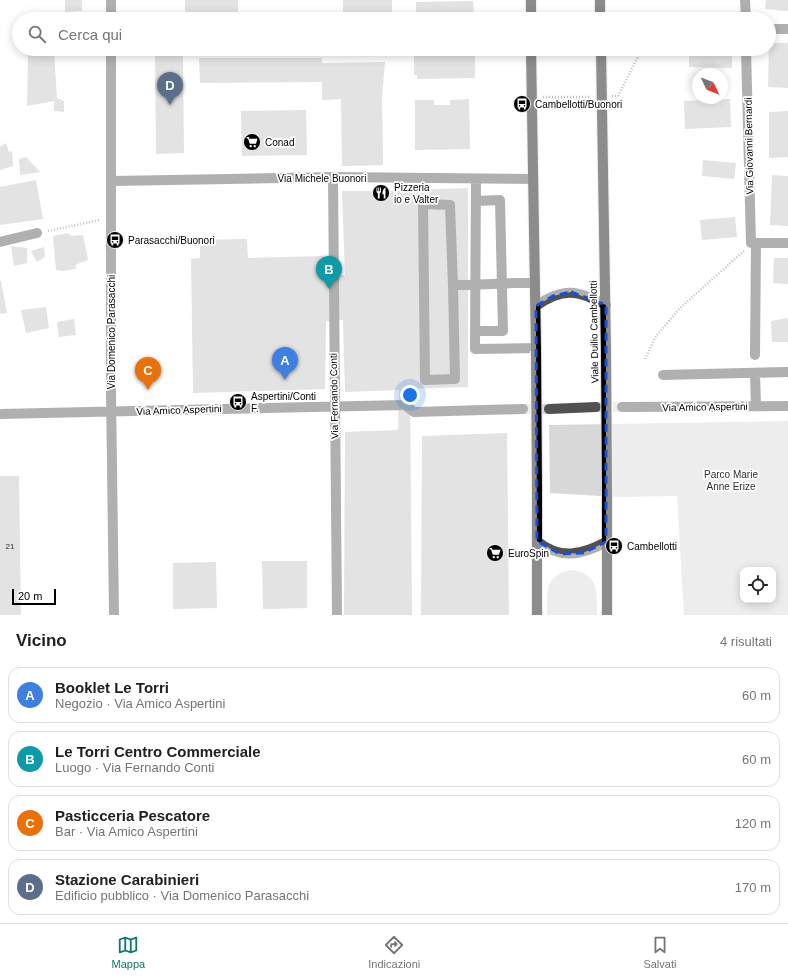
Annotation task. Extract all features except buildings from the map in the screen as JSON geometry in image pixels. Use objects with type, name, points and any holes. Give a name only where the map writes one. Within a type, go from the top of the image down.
[{"type":"main road","points":[[531,0],[531,12]]},
{"type":"main road","points":[[600,0],[600,12]]},
{"type":"main road","points":[[531,56],[536,306],[537,615]]},
{"type":"main road","name":"Viale Duilio Cambellotti","points":[[601,56],[606,305],[607,615]]},
{"type":"street","points":[[111,0],[111,12]]},
{"type":"street","points":[[745,0],[746,12]]},
{"type":"street","points":[[776,29],[788,30]]},
{"type":"street","name":"Via Domenico Parasacchi","points":[[111,56],[111,412],[114,615]]},
{"type":"street","name":"Via Giovanni Bernardi","points":[[746,56],[754,243],[755,355]]},
{"type":"street","name":"Via Michele Buonori","points":[[112,181],[332,178],[533,179]]},
{"type":"street","name":"Via Fernando Conti","points":[[332,178],[337,615]]},
{"type":"street","points":[[476,179],[475,349],[536,349]]},
{"type":"street","points":[[475,331],[503,331],[500,200],[476,201]]},
{"type":"street","points":[[423,204],[450,205],[452,285],[455,379],[425,380],[423,204]]},
{"type":"street","points":[[0,242],[37,233]]},
{"type":"street","points":[[754,243],[788,243]]},
{"type":"street","points":[[452,285],[535,283]]},
{"type":"street","points":[[536,306],[553,296],[571,292],[587,296],[606,305]]},
{"type":"street","points":[[663,375],[788,372]]},
{"type":"street","points":[[755,373],[756,406]]},
{"type":"street","name":"Via Amico Aspertini","points":[[0,414],[405,405],[414,412],[523,409]]},
{"type":"street","name":"Via Amico Aspertini","points":[[622,407],[788,406]]},
{"type":"street","points":[[549,409],[596,407]]},
{"type":"street","points":[[537,541],[548,549],[569,554],[584,553],[606,542]]},
{"type":"path","points":[[610,96],[618,96],[638,56]]},
{"type":"path","points":[[540,97],[594,97]]},
{"type":"path","points":[[37,233],[112,218]]},
{"type":"path","points":[[645,359],[656,336],[680,308],[754,243]]},
{"type":"highlighted area","points":[[571,292],[606,305],[606,542],[583,553],[560,554],[537,541],[536,306],[553,296]]},
{"type":"green space","name":"Parco Marie Anne Erize","points":[[788,421],[788,615],[684,615],[677,496],[617,497],[550,493],[549,425]]},
{"type":"green space","points":[[573,570],[582,572],[588,576],[595,586],[597,592],[597,615],[547,615],[549,585],[557,575]]},
{"type":"tunnel","points":[[598,407],[622,407]]},
{"type":"tunnel","points":[[523,409],[549,409]]},
{"type":"place","name":"Cambellotti/Buonori","points":[[522,104]]},
{"type":"place","name":"Stazione Carabinieri","points":[[170,105]]},
{"type":"place","name":"Conad","points":[[252,142]]},
{"type":"place","name":"Pizzeria io e Valter","points":[[381,193]]},
{"type":"place","name":"Parasacchi/Buonori","points":[[115,240]]},
{"type":"place","name":"Le Torri Centro Commerciale","points":[[329,289]]},
{"type":"place","name":"Booklet Le Torri","points":[[285,380]]},
{"type":"place","name":"Pasticceria Pescatore","points":[[148,390]]},
{"type":"place","name":"Aspertini/Conti F.","points":[[238,402]]},
{"type":"place","name":"Cambellotti","points":[[614,546]]},
{"type":"place","name":"EuroSpin","points":[[495,553]]}]
